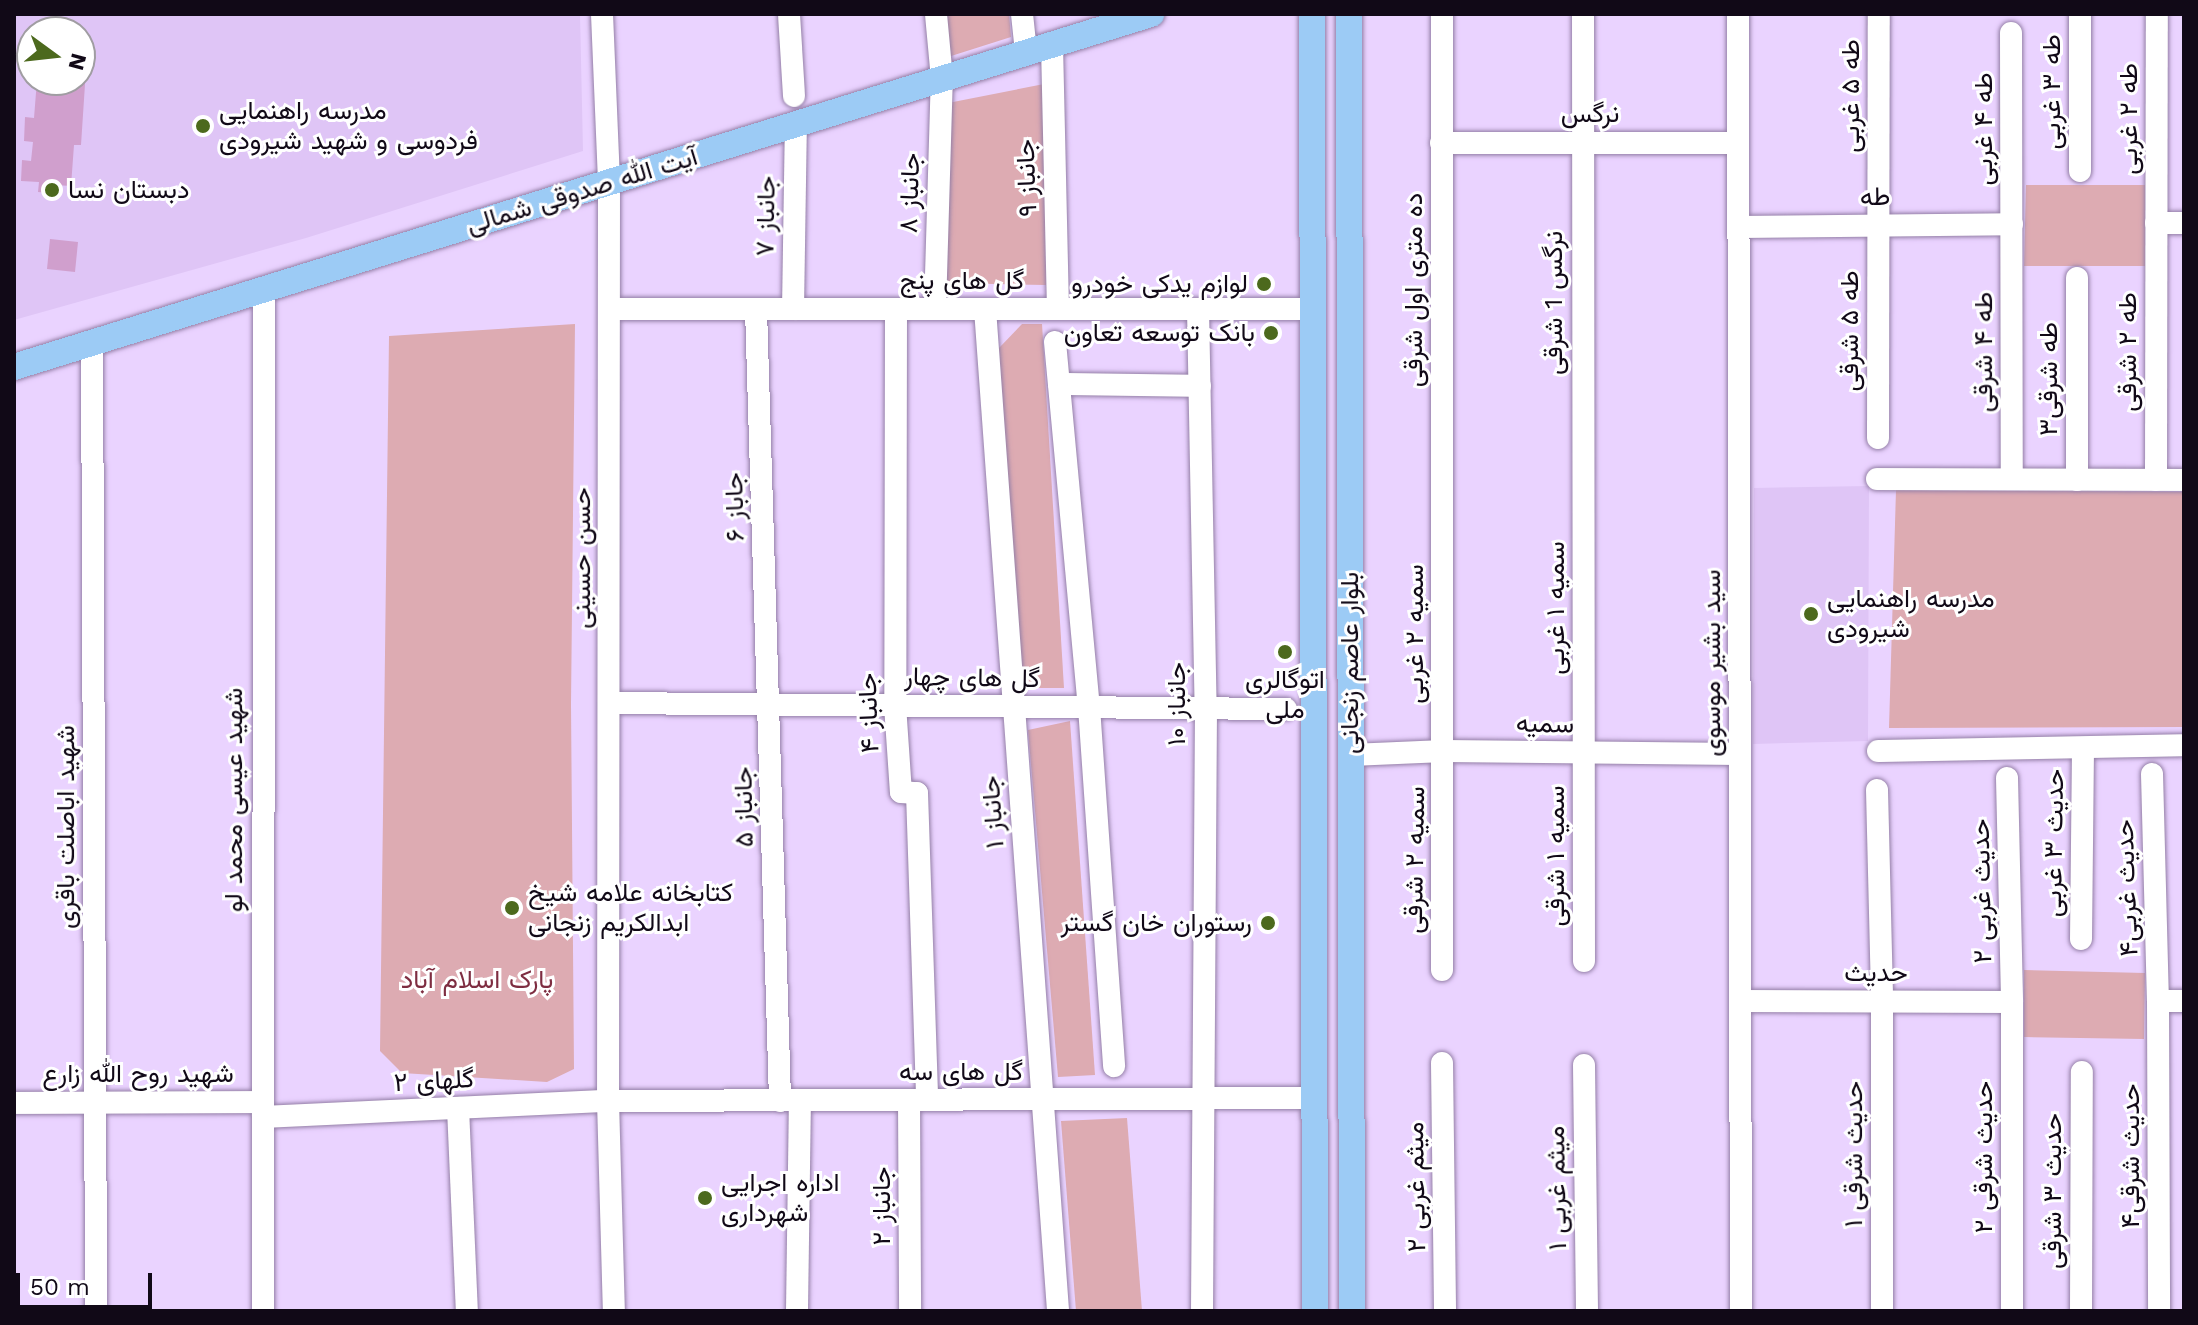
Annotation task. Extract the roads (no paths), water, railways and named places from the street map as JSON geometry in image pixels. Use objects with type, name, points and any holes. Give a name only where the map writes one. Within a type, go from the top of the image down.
[{"type":"main road","name":"بلوار عاصم زنجانی","points":[[1312,14],[1315,1311]]},
{"type":"main road","name":"بلوار عاصم زنجانی","points":[[1349,14],[1352,1311]]},
{"type":"main road","name":"آیت الله صدوقی شمالی","points":[[14,367],[1144,15]]},
{"type":"street","name":"حسن حسینی","points":[[602,14],[609,182],[608,1101],[614,1311]]},
{"type":"street","points":[[789,14],[794,96]]},
{"type":"street","name":"جانباز ۸","points":[[935,309],[942,79],[936,14]]},
{"type":"street","points":[[1022,14],[1026,53]]},
{"type":"street","name":"ده متری اول شرقی","points":[[1442,14],[1442,516]]},
{"type":"street","name":"نرگس 1 شرقی","points":[[1583,14],[1583,464]]},
{"type":"street","name":"سید بشیر موسوی","points":[[1738,14],[1741,1311]]},
{"type":"street","name":"طه ۵ غربی","points":[[1878,225],[1879,14]]},
{"type":"street","name":"طه ۳ غربی","points":[[2080,14],[2080,171]]},
{"type":"street","name":"طه ۲ غربی","points":[[2156,223],[2157,14]]},
{"type":"street","name":"طه ۴ غربی","points":[[2011,33],[2012,224]]},
{"type":"street","name":"جانباز ۹","points":[[1052,45],[1058,309]]},
{"type":"street","name":"جانباز ۷","points":[[793,309],[796,124]]},
{"type":"street","name":"نرگس","points":[[1441,143],[1738,143]]},
{"type":"street","points":[[2156,223],[2184,223]]},
{"type":"street","name":"طه ۲ شرقی","points":[[2156,223],[2156,480]]},
{"type":"street","name":"طه","points":[[1739,227],[2012,224]]},
{"type":"street","name":"طه ۴ شرقی","points":[[2012,224],[2012,479]]},
{"type":"street","name":"طه ۵ شرقی","points":[[1878,225],[1878,438]]},
{"type":"street","name":"طه شرقی۳","points":[[2077,278],[2077,480]]},
{"type":"street","name":"شهید عیسی محمد لو","points":[[263,1311],[264,290]]},
{"type":"street","name":"گل های پنج","points":[[610,309],[1313,309]]},
{"type":"street","name":"جاباز ۶","points":[[756,309],[770,704]]},
{"type":"street","name":"جانباز ۴","points":[[896,309],[895,705],[901,792],[917,793],[918,1100]]},
{"type":"street","name":"جانباز ۱","points":[[985,309],[1058,1311]]},
{"type":"street","name":"جانباز ۱۰","points":[[1198,309],[1206,708],[1202,1311]]},
{"type":"street","points":[[1055,342],[1089,707],[1114,1066]]},
{"type":"street","name":"شهید اباصلت باقری","points":[[92,343],[96,1311]]},
{"type":"street","points":[[1059,384],[1200,386]]},
{"type":"street","name":"سمیه ۱ غربی","points":[[1583,464],[1584,752]]},
{"type":"street","points":[[1877,479],[2184,480]]},
{"type":"street","name":"سمیه ۲ غربی","points":[[1442,516],[1444,751]]},
{"type":"street","name":"گل های چهار","points":[[609,703],[1286,709]]},
{"type":"street","name":"جانباز ۵","points":[[770,704],[797,1311]]},
{"type":"street","points":[[1878,751],[2184,745]]},
{"type":"street","name":"حدیث ۳ غربی","points":[[2081,939],[2083,748]]},
{"type":"street","name":"سمیه","points":[[1351,755],[1444,751],[1740,754]]},
{"type":"street","name":"سمیه ۲ شرقی","points":[[1442,970],[1444,751]]},
{"type":"street","name":"سمیه ۱ شرقی","points":[[1584,752],[1584,961]]},
{"type":"street","name":"حدیث غربی۴","points":[[2152,774],[2158,1001]]},
{"type":"street","name":"حدیث غربی ۲","points":[[2007,778],[2012,1002]]},
{"type":"street","name":"حدیث شرقی ۱","points":[[1877,790],[1882,1001],[1882,1308]]},
{"type":"street","name":"حدیث","points":[[1740,1001],[2012,1002]]},
{"type":"street","points":[[2158,1001],[2184,1001]]},
{"type":"street","name":"حدیث شرقی۴","points":[[2158,1001],[2159,1311]]},
{"type":"street","name":"حدیث شرقی ۲","points":[[2012,1002],[2012,1311]]},
{"type":"street","name":"میثم غربی ۲","points":[[1442,1063],[1445,1311]]},
{"type":"street","name":"میثم غربی ۱","points":[[1584,1065],[1587,1311]]},
{"type":"street","name":"حدیث ۳ شرقی","points":[[2081,1311],[2082,1072]]},
{"type":"street","name":"گل های سه","points":[[608,1101],[1314,1098]]},
{"type":"street","name":"جانباز ۲","points":[[910,1311],[918,1100]]},
{"type":"street","name":"گلهای ۲","points":[[262,1109],[458,1108],[608,1101]]},
{"type":"street","name":"شهید روح الله زارع","points":[[14,1103],[262,1109]]},
{"type":"street","points":[[458,1108],[467,1311]]},
{"type":"place","name":"مدرسه راهنمایی فردوسی و شهید شیرودی","points":[[203,126]]},
{"type":"place","name":"دبستان نسا","points":[[52,190]]},
{"type":"place","name":"لوازم یدکی خودرو","points":[[1264,284]]},
{"type":"place","name":"بانک توسعه تعاون","points":[[1271,333]]},
{"type":"place","name":"مدرسه راهنمایی شیرودی","points":[[1811,614]]},
{"type":"place","name":"اتوگالری ملی","points":[[1285,652]]},
{"type":"place","name":"کتابخانه علامه شیخ ابدالکریم زنجانی","points":[[512,908]]},
{"type":"place","name":"رستوران خان گستر","points":[[1268,923]]},
{"type":"place","name":"اداره اجرایی شهرداری","points":[[705,1198]]},
{"type":"park label","name":"پارک اسلام آباد","points":[[477,980]]}]
